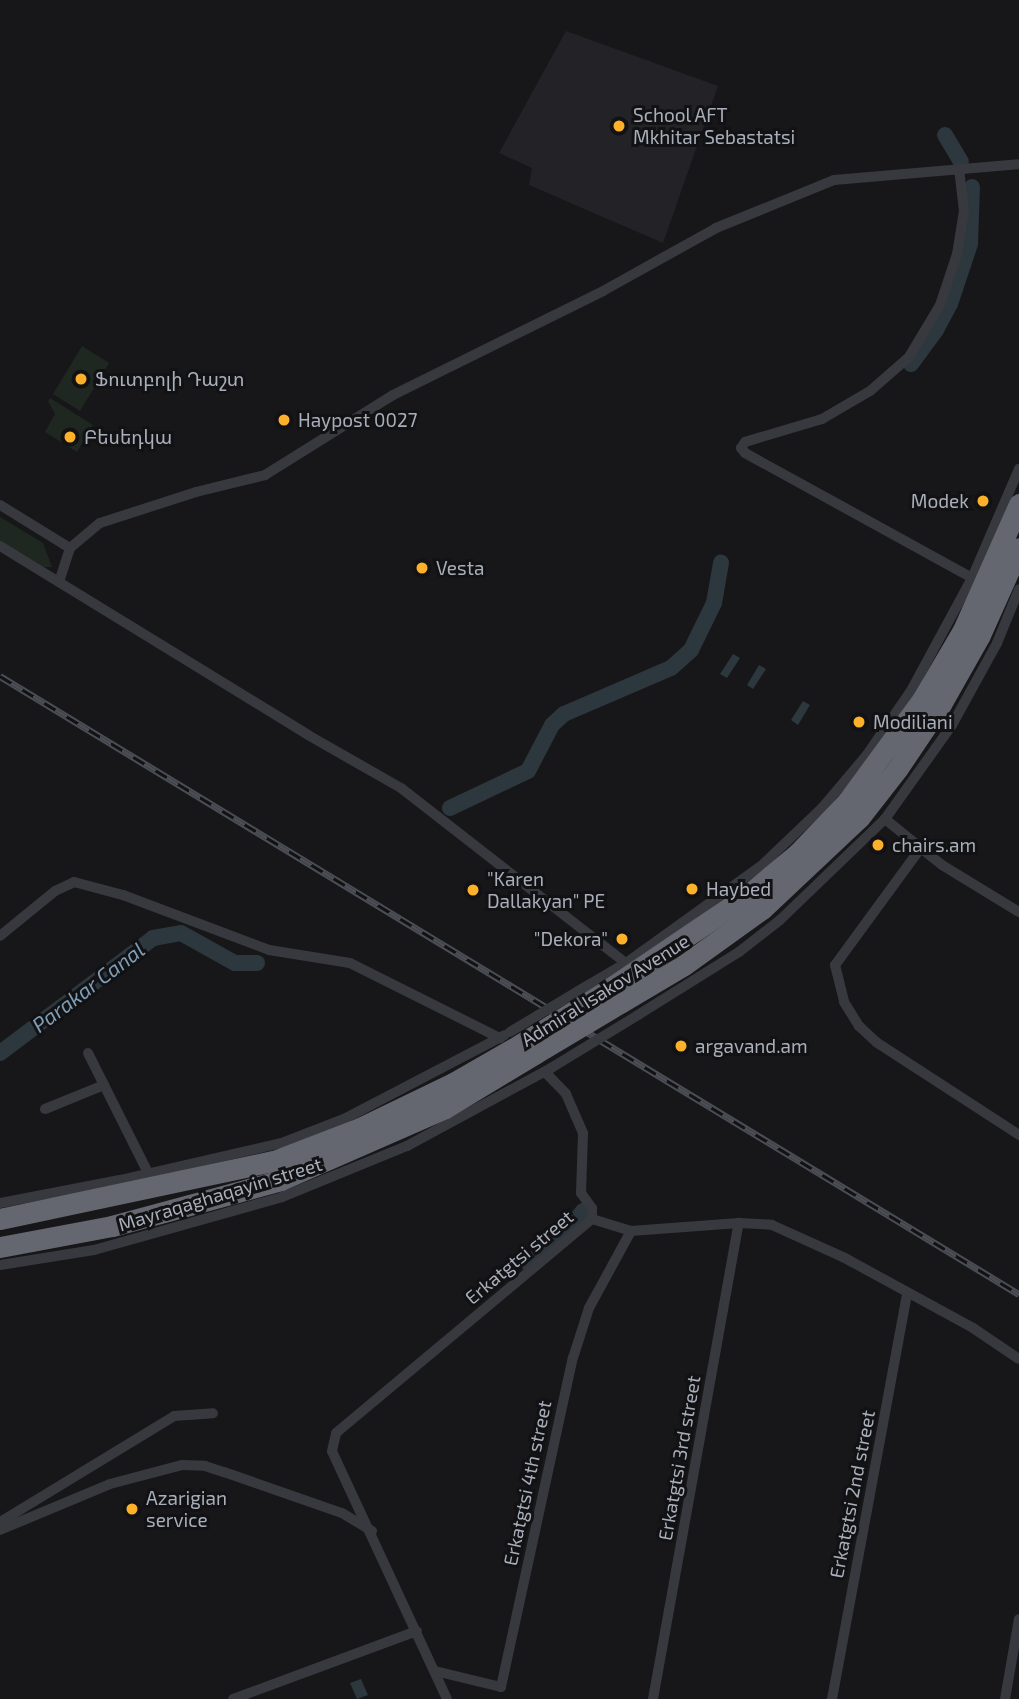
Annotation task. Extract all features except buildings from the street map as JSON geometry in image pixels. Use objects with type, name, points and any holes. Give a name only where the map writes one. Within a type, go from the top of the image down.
[{"type":"highway","name":"Admiral Isakov Avenue","points":[[0,1247],[112,1226],[281,1180],[445,1108],[527,1051],[613,998],[798,853],[847,802],[922,700],[956,642],[1019,505]]},
{"type":"highway","name":"Admiral Isakov Avenue","points":[[613,998],[684,965],[762,909],[811,866],[859,818],[898,768],[988,639],[1019,548]]},
{"type":"highway","name":"Admiral Isakov Avenue","points":[[0,1219],[152,1181],[274,1161],[360,1128],[527,1051]]},
{"type":"street","points":[[59,582],[70,548],[100,523],[196,492],[265,475],[394,395],[603,291],[716,228],[834,180],[1019,163]]},
{"type":"street","points":[[959,168],[964,211],[957,254],[940,305],[909,357],[870,391],[822,419],[745,442],[741,447],[745,453],[972,578]]},
{"type":"street","points":[[613,998],[626,963],[761,866],[822,808],[866,756],[912,689],[972,578],[1019,468]]},
{"type":"street","points":[[0,505],[70,548]]},
{"type":"street","points":[[0,546],[308,735],[401,788],[626,963]]},
{"type":"street","points":[[613,998],[739,952],[826,878],[885,819],[952,725],[988,639],[1019,589]]},
{"type":"street","points":[[885,819],[920,849],[1019,912]]},
{"type":"street","points":[[920,849],[835,965],[844,1002],[859,1026],[876,1042],[1019,1135]]},
{"type":"street","points":[[0,936],[55,891],[74,882],[123,895],[269,950],[350,963],[527,1051],[566,1094],[583,1133],[581,1193],[592,1209],[592,1219]]},
{"type":"street","name":"Mayraqaghaqayin street","points":[[0,1265],[93,1250],[282,1197],[407,1146],[527,1051],[613,998]]},
{"type":"street","points":[[0,1203],[152,1181],[88,1053]]},
{"type":"street","points":[[45,1109],[104,1085]]},
{"type":"street","name":"Erkatgtsi street","points":[[447,1699],[372,1531],[332,1451],[335,1433],[592,1219],[631,1231],[739,1223],[772,1225],[843,1257],[907,1295],[973,1328],[1019,1359]]},
{"type":"street","name":"Erkatgtsi 3rd street","points":[[653,1699],[739,1223]]},
{"type":"street","name":"Erkatgtsi 4th street","points":[[435,1671],[502,1687],[573,1358],[589,1308],[631,1231]]},
{"type":"street","name":"Erkatgtsi 2nd street","points":[[832,1699],[907,1295]]},
{"type":"street","points":[[0,1522],[174,1416],[213,1413]]},
{"type":"street","points":[[0,1530],[110,1484],[182,1465],[205,1466],[342,1513],[372,1531]]},
{"type":"street","points":[[1005,1699],[1019,1619]]},
{"type":"street","points":[[233,1699],[417,1631]]},
{"type":"shaded area","points":[[566,31],[718,86],[663,243],[529,185],[532,168],[499,153]]},
{"type":"shaded area","name":"Ֆուտբոլի Դաշտ","points":[[82,346],[109,363],[80,411],[53,394]]},
{"type":"shaded area","points":[[50,398],[93,425],[77,452],[45,432],[55,414],[48,401]]},
{"type":"shaded area","points":[[0,517],[43,543],[52,567],[44,567],[0,541]]},
{"type":"shaded area","points":[[733,654],[740,658],[727,678],[720,674]]},
{"type":"shaded area","points":[[759,665],[766,669],[753,689],[747,685]]},
{"type":"shaded area","points":[[803,701],[810,705],[798,725],[791,720]]},
{"type":"shaded area","points":[[361,1679],[368,1695],[357,1699],[350,1683]]},
{"type":"waterway","points":[[945,135],[961,162]]},
{"type":"waterway","points":[[911,364],[936,330],[950,304],[970,244],[972,187]]},
{"type":"waterway","name":"Parakar Canal","points":[[450,808],[528,771],[552,725],[564,714],[671,668],[691,650],[714,603],[721,563]]},
{"type":"waterway","name":"Parakar Canal","points":[[0,1053],[153,938],[181,933],[235,963],[257,963]]},
{"type":"waterway","points":[[529,1264],[569,1229],[583,1211]]},
{"type":"railway","points":[[0,676],[1019,1294]]},
{"type":"place","name":"School AFT Mkhitar Sebastatsi","points":[[619,126]]},
{"type":"place","name":"Ֆուտբոլի Դաշտ","points":[[81,379]]},
{"type":"place","name":"Haypost 0027","points":[[284,420]]},
{"type":"place","name":"Բեսեդկա","points":[[70,437]]},
{"type":"place","name":"Modek","points":[[983,501]]},
{"type":"place","name":"Vesta","points":[[422,568]]},
{"type":"place","name":"Modiliani","points":[[859,722]]},
{"type":"place","name":"chairs.am","points":[[878,845]]},
{"type":"place","name":"Haybed","points":[[692,889]]},
{"type":"place","name":"\"Karen Dallakyan\" PE","points":[[473,890]]},
{"type":"place","name":"\"Dekora\"","points":[[622,939]]},
{"type":"place","name":"argavand.am","points":[[681,1046]]},
{"type":"place","name":"Azarigian service","points":[[132,1509]]}]
